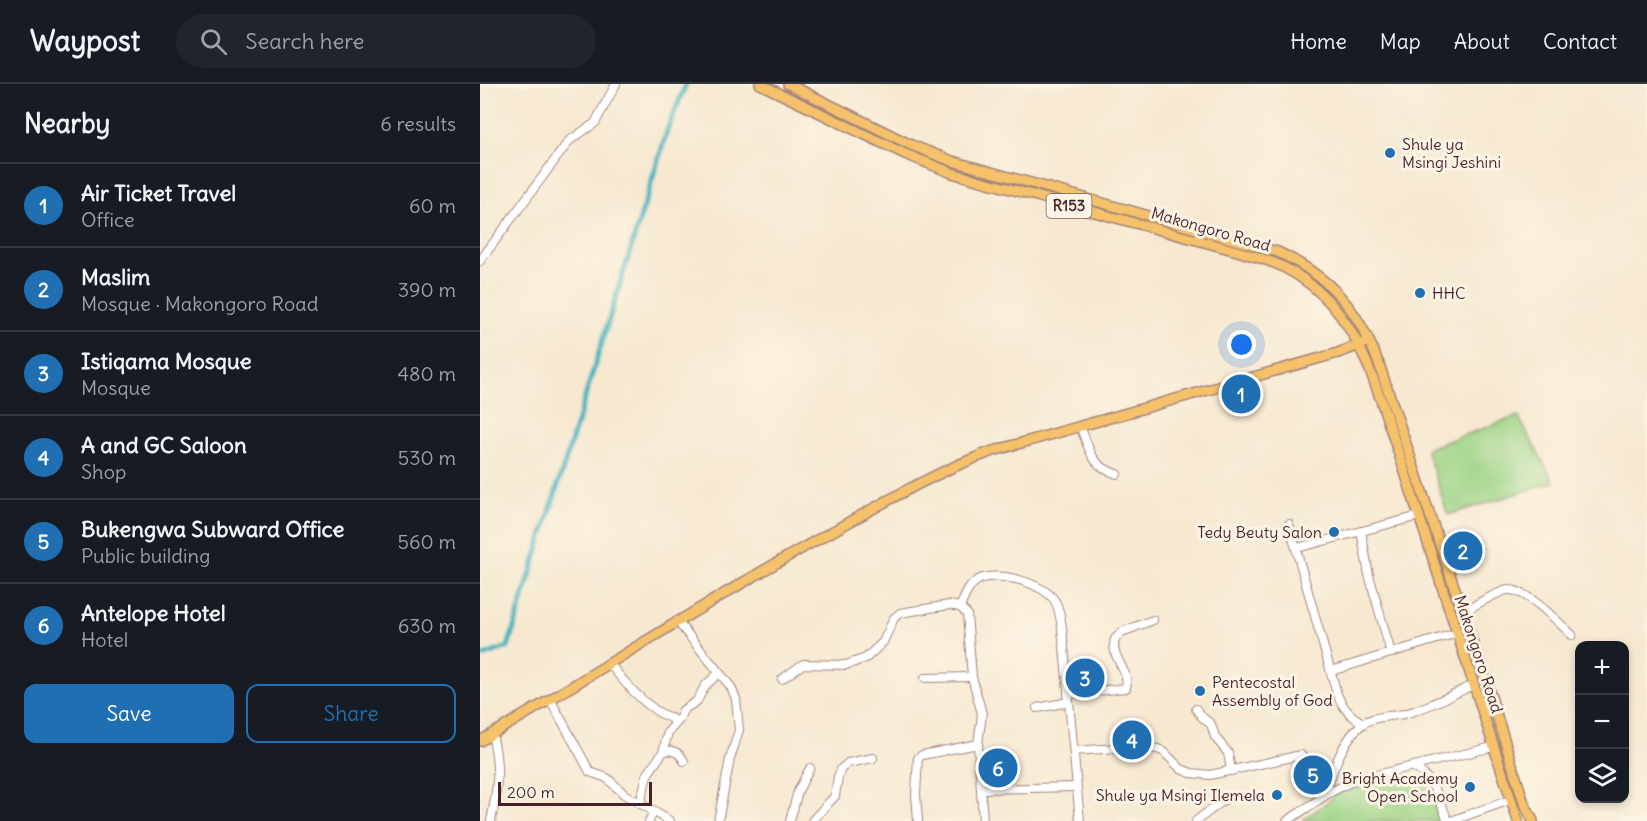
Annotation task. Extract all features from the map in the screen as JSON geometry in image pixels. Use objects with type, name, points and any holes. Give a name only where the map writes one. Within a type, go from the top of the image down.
[{"type":"main road","name":"Makongoro Road","points":[[760,84],[905,154],[952,173],[1237,250],[1274,263],[1302,278],[1323,295],[1346,321],[1359,345],[1398,452],[1518,821]]},
{"type":"main road","name":"Makongoro Road","points":[[788,84],[909,144],[951,160],[1278,252],[1308,268],[1336,291],[1347,303],[1370,341],[1524,803],[1533,821]]},
{"type":"main road","points":[[480,741],[745,580],[938,473],[993,451],[1338,353],[1370,341]]},
{"type":"street","points":[[480,261],[569,141],[595,123],[616,84]]},
{"type":"street","points":[[1080,426],[1098,465],[1106,471],[1117,474]]},
{"type":"street","points":[[1297,548],[1419,516]]},
{"type":"street","points":[[1289,524],[1342,707],[1352,717],[1363,723]]},
{"type":"street","points":[[1361,531],[1369,575],[1391,653]]},
{"type":"street","points":[[960,607],[969,588],[985,578],[1016,579],[1044,590],[1055,601],[1061,620],[1080,821]]},
{"type":"street","points":[[1462,612],[1505,591],[1516,591],[1540,607],[1572,635]]},
{"type":"street","points":[[782,679],[803,664],[846,665],[866,658],[883,642],[894,618],[900,613],[950,605],[960,607],[967,614],[972,677],[982,714],[978,744],[983,821]]},
{"type":"street","points":[[1037,708],[1069,698],[1126,688],[1127,680],[1114,651],[1115,639],[1122,632],[1153,620]]},
{"type":"street","points":[[676,621],[734,692],[739,730],[732,750],[718,821]]},
{"type":"street","points":[[1331,671],[1457,633]]},
{"type":"street","points":[[609,663],[646,702],[660,714],[676,722]]},
{"type":"street","points":[[640,804],[647,775],[663,752],[668,732],[683,710],[697,701],[705,686],[719,673]]},
{"type":"street","points":[[925,678],[972,677]]},
{"type":"street","points":[[1328,791],[1337,759],[1363,723],[1407,713],[1473,685]]},
{"type":"street","points":[[550,699],[590,772],[607,778],[616,788],[653,813],[670,821]]},
{"type":"street","points":[[1196,709],[1199,715],[1211,724],[1215,737],[1228,753],[1231,771]]},
{"type":"street","points":[[491,821],[499,769],[492,734]]},
{"type":"street","points":[[918,821],[916,794],[918,758],[922,754],[978,744]]},
{"type":"street","points":[[1292,820],[1328,791],[1355,780],[1493,747]]},
{"type":"street","points":[[1074,750],[1151,748],[1164,752],[1174,763],[1191,773],[1210,775],[1301,755],[1328,791]]},
{"type":"street","points":[[663,752],[671,750],[678,753],[684,761]]},
{"type":"street","points":[[812,821],[835,796],[841,769],[848,763],[873,758]]},
{"type":"street","points":[[1414,767],[1425,774],[1450,821],[1510,800]]},
{"type":"street","points":[[790,821],[798,791],[810,768]]},
{"type":"street","points":[[981,789],[1076,787]]},
{"type":"street","points":[[1196,821],[1228,797]]},
{"type":"street","points":[[649,821],[653,813]]},
{"type":"green space","points":[[1518,416],[1554,482],[1448,515],[1426,449]]},
{"type":"green space","points":[[1403,774],[1426,784],[1442,821],[1302,821],[1351,784]]},
{"type":"waterway","points":[[480,657],[508,647],[668,128],[686,84]]},
{"type":"place","name":"Shule ya Msingi Jeshini","points":[[1390,153]]},
{"type":"place","name":"HHC","points":[[1420,293]]},
{"type":"place","name":"Air Ticket Travel","points":[[1241,394]]},
{"type":"place","name":"Tedy Beuty Salon","points":[[1334,532]]},
{"type":"place","name":"Maslim","points":[[1463,551]]},
{"type":"place","name":"Istiqama Mosque","points":[[1085,678]]},
{"type":"place","name":"Pentecostal Assembly of God","points":[[1200,691]]},
{"type":"place","name":"A and GC Saloon","points":[[1132,740]]},
{"type":"place","name":"Antelope Hotel","points":[[998,768]]},
{"type":"place","name":"Bukengwa Subward Office","points":[[1313,775]]},
{"type":"place","name":"Bright Academy Open School","points":[[1470,787]]},
{"type":"place","name":"Shule ya Msingi Ilemela","points":[[1277,795]]}]
